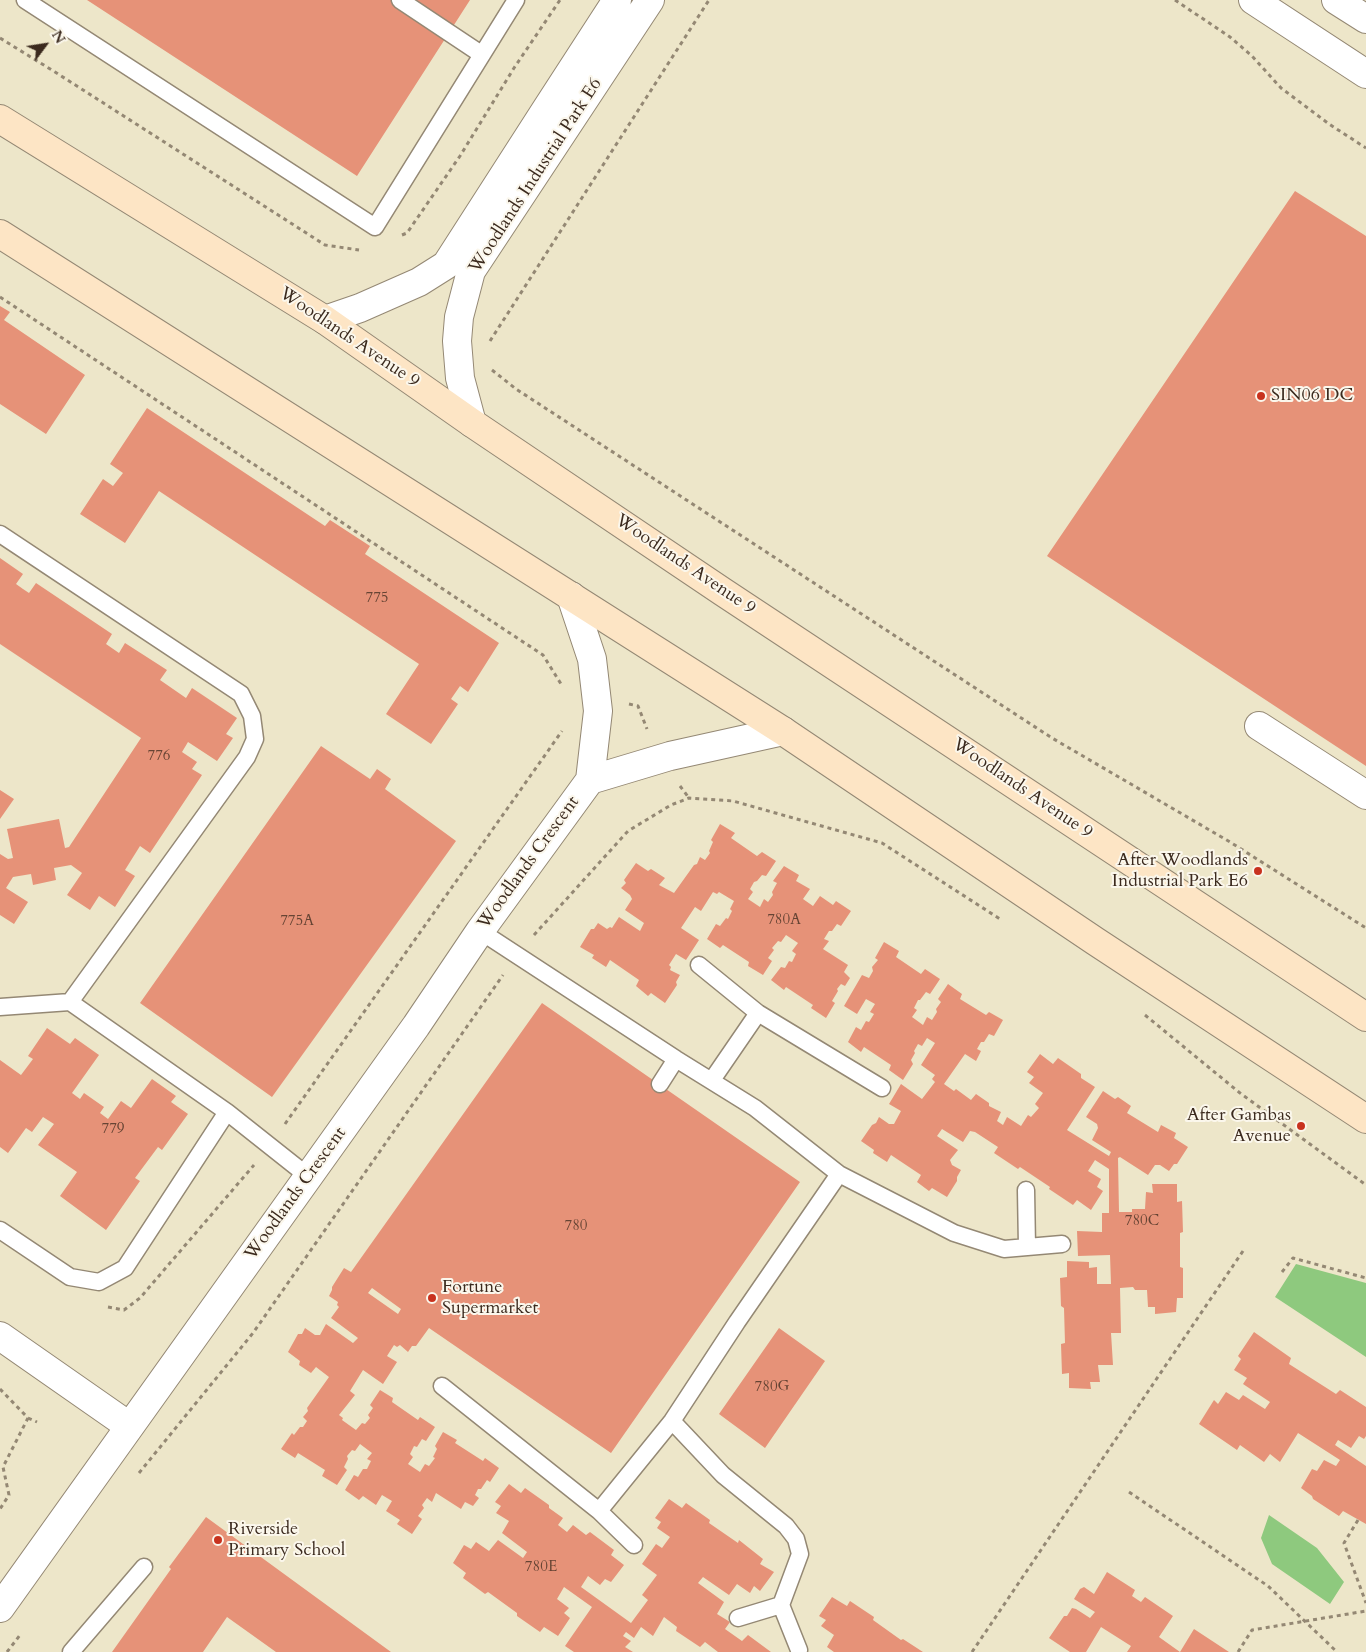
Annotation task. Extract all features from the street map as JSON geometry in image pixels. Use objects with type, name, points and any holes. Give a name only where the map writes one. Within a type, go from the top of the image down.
[{"type":"main road","name":"Woodlands Avenue 9","points":[[0,119],[326,320],[472,422],[740,602],[1366,1017]]},
{"type":"main road","points":[[0,234],[783,731],[1095,941],[1366,1119]]},
{"type":"street","name":"Woodlands Industrial Park E6","points":[[326,320],[360,308],[420,282],[446,265],[618,0]]},
{"type":"street","name":"Woodlands Industrial Park E6","points":[[472,422],[460,378],[457,341],[459,317],[471,271],[650,0]]},
{"type":"street","points":[[1254,0],[1366,74]]},
{"type":"street","points":[[1336,0],[1366,20]]},
{"type":"street","name":"Woodlands Crescent","points":[[0,1608],[309,1177],[416,1026],[480,931],[590,780],[598,711],[592,659],[571,596]]},
{"type":"street","points":[[1259,726],[1366,795]]},
{"type":"street","name":"Woodlands Crescent","points":[[590,780],[670,756],[783,731]]},
{"type":"street","points":[[0,1336],[129,1426]]},
{"type":"lane","points":[[25,0],[375,226],[516,0]]},
{"type":"lane","points":[[400,0],[481,54]]},
{"type":"lane","points":[[0,534],[241,694],[252,716],[255,738],[248,757],[70,1002]]},
{"type":"lane","points":[[480,931],[676,1059],[755,1108],[840,1174],[954,1233],[1004,1249],[1062,1244]]},
{"type":"lane","points":[[699,966],[758,1013],[882,1088]]},
{"type":"lane","points":[[0,1007],[70,1002],[228,1112],[309,1177]]},
{"type":"lane","points":[[712,1080],[758,1013]]},
{"type":"lane","points":[[660,1084],[676,1059]]},
{"type":"lane","points":[[0,1230],[70,1277],[99,1282],[125,1268],[228,1112]]},
{"type":"lane","points":[[599,1511],[672,1421],[737,1322],[840,1174]]},
{"type":"lane","points":[[1026,1190],[1027,1247]]},
{"type":"lane","points":[[442,1386],[599,1511],[634,1545]]},
{"type":"lane","points":[[672,1421],[723,1475],[786,1526],[796,1539],[800,1554],[781,1605],[799,1650]]},
{"type":"lane","points":[[71,1652],[144,1566]]},
{"type":"lane","points":[[738,1618],[781,1605]]},
{"type":"path","points":[[460,156],[514,68],[560,0]]},
{"type":"path","points":[[489,345],[491,339],[709,0]]},
{"type":"path","points":[[1175,0],[1230,37],[1252,56],[1281,88],[1366,148]]},
{"type":"path","points":[[0,297],[543,655],[563,687]]},
{"type":"path","points":[[490,368],[524,395],[1052,738],[1230,842],[1366,928]]},
{"type":"path","points":[[107,1307],[124,1310],[140,1298],[270,1146],[555,743],[564,727]]},
{"type":"path","points":[[138,1474],[253,1333],[517,955],[628,830],[671,805],[689,798],[733,801],[882,843],[1008,924]]},
{"type":"path","points":[[1140,1011],[1240,1094],[1366,1185]]},
{"type":"path","points":[[972,1652],[1246,1248]]},
{"type":"path","points":[[1282,1272],[1293,1258],[1366,1278]]},
{"type":"path","points":[[0,1389],[28,1418],[36,1422]]},
{"type":"path","points":[[0,1509],[10,1495],[3,1467],[28,1418]]},
{"type":"path","points":[[1129,1492],[1268,1586],[1337,1652]]},
{"type":"path","points":[[1358,1520],[1344,1543],[1366,1603]]},
{"type":"path","points":[[1238,1652],[1252,1630],[1366,1611]]},
{"type":"path","points":[[7,1652],[24,1629]]},
{"type":"green space","points":[[1296,1264],[1366,1283],[1366,1357],[1275,1297]]},
{"type":"green space","points":[[1269,1515],[1317,1548],[1344,1582],[1330,1604],[1272,1564],[1261,1538]]},
{"type":"building","points":[[87,0],[470,0],[357,176]]},
{"type":"building","name":"SIN06 DC","points":[[1295,191],[1366,236],[1366,766],[1047,556]]},
{"type":"building","points":[[0,306],[10,312],[4,320],[85,375],[46,434],[0,404]]},
{"type":"building","points":[[147,408],[325,526],[330,520],[370,546],[365,554],[499,643],[468,692],[460,686],[451,699],[458,704],[431,744],[386,714],[419,664],[159,491],[125,543],[80,514],[103,479],[113,486],[123,473],[110,464]]},
{"type":"building","points":[[0,558],[23,574],[16,584],[23,589],[29,593],[36,583],[112,634],[106,644],[119,653],[125,643],[167,670],[160,680],[186,698],[192,688],[237,718],[226,734],[233,738],[217,761],[188,742],[182,752],[197,762],[192,769],[202,775],[150,853],[140,846],[125,870],[135,876],[115,907],[99,896],[90,910],[67,895],[82,873],[71,865],[54,868],[56,880],[33,885],[31,874],[13,877],[6,888],[28,902],[14,924],[0,915],[0,854],[8,859],[13,858],[7,829],[59,819],[65,848],[69,847],[141,738],[0,644]]},
{"type":"building","points":[[321,746],[370,779],[377,769],[391,779],[385,789],[456,841],[272,1097],[140,1003]]},
{"type":"building","points":[[0,790],[14,799],[0,819]]},
{"type":"building","points":[[720,824],[735,833],[731,838],[757,856],[762,852],[776,861],[766,876],[762,875],[754,882],[750,889],[753,892],[748,899],[760,907],[764,899],[768,902],[773,895],[772,892],[777,883],[773,881],[784,866],[799,875],[796,881],[810,889],[803,899],[813,906],[820,896],[833,905],[836,901],[851,911],[841,926],[837,924],[824,939],[829,941],[823,949],[848,965],[844,972],[850,978],[845,986],[841,984],[837,989],[838,991],[832,1001],[835,1003],[826,1018],[811,1008],[813,1005],[786,987],[784,990],[771,980],[781,967],[785,968],[789,961],[792,962],[796,954],[792,951],[798,943],[786,935],[781,942],[778,941],[772,948],[774,950],[768,958],[772,961],[763,975],[748,966],[749,962],[723,945],[720,948],[707,939],[716,924],[720,926],[726,918],[728,919],[732,911],[730,909],[734,901],[719,892],[717,894],[713,892],[701,911],[695,907],[681,928],[699,940],[686,960],[676,954],[669,965],[671,967],[670,970],[680,975],[676,982],[677,985],[665,1003],[651,993],[648,996],[636,986],[639,980],[610,960],[606,967],[592,958],[594,955],[580,947],[591,929],[594,929],[598,923],[607,929],[612,928],[619,917],[640,931],[644,923],[625,910],[632,899],[621,888],[626,883],[624,880],[636,863],[648,871],[651,869],[665,878],[659,885],[674,893],[694,865],[697,864],[700,857],[705,860],[710,853],[713,842],[711,840]]},
{"type":"building","points":[[884,942],[899,951],[896,957],[921,974],[925,969],[940,979],[930,994],[926,992],[918,1000],[914,1008],[917,1010],[912,1017],[923,1025],[927,1017],[932,1020],[937,1012],[936,1009],[941,1002],[938,999],[948,984],[962,994],[960,999],[986,1015],[989,1012],[1003,1020],[994,1036],[989,1034],[984,1042],[981,1042],[977,1049],[981,1051],[976,1061],[965,1054],[944,1084],[954,1091],[956,1089],[971,1100],[976,1094],[989,1103],[989,1106],[1001,1112],[997,1121],[1003,1125],[1007,1117],[1021,1126],[1028,1115],[1031,1117],[1039,1108],[1035,1104],[1043,1093],[1029,1083],[1034,1077],[1027,1072],[1040,1054],[1053,1064],[1058,1058],[1081,1074],[1081,1078],[1095,1087],[1067,1130],[1109,1156],[1111,1152],[1092,1140],[1098,1128],[1097,1124],[1086,1117],[1103,1091],[1115,1099],[1118,1097],[1131,1106],[1127,1113],[1158,1132],[1161,1125],[1176,1133],[1174,1138],[1188,1147],[1177,1164],[1174,1164],[1169,1171],[1160,1165],[1155,1165],[1148,1175],[1120,1157],[1118,1158],[1119,1212],[1145,1209],[1146,1192],[1153,1193],[1152,1184],[1177,1184],[1177,1202],[1182,1201],[1183,1232],[1180,1233],[1180,1267],[1183,1268],[1183,1298],[1177,1298],[1176,1312],[1155,1314],[1155,1307],[1148,1307],[1147,1290],[1135,1290],[1133,1287],[1120,1288],[1121,1333],[1111,1333],[1113,1365],[1098,1365],[1100,1382],[1090,1382],[1091,1389],[1069,1388],[1069,1373],[1062,1374],[1061,1344],[1065,1343],[1064,1308],[1061,1306],[1060,1278],[1067,1277],[1067,1261],[1089,1262],[1089,1268],[1097,1267],[1097,1284],[1111,1284],[1110,1255],[1078,1256],[1077,1231],[1102,1232],[1102,1213],[1109,1213],[1109,1169],[1095,1160],[1088,1171],[1101,1179],[1097,1187],[1103,1191],[1091,1210],[1077,1200],[1073,1205],[1020,1167],[1018,1169],[994,1153],[998,1147],[975,1132],[970,1131],[963,1142],[942,1129],[937,1136],[958,1150],[950,1160],[952,1165],[961,1170],[957,1181],[947,1197],[932,1188],[929,1191],[917,1182],[921,1175],[891,1155],[887,1162],[873,1153],[874,1150],[861,1141],[879,1117],[889,1124],[894,1124],[901,1111],[889,1104],[901,1084],[922,1099],[935,1082],[932,1079],[935,1075],[921,1065],[935,1043],[927,1038],[922,1046],[918,1044],[914,1051],[915,1053],[911,1060],[913,1064],[903,1080],[889,1070],[891,1065],[864,1047],[861,1052],[848,1042],[856,1027],[861,1030],[866,1021],[869,1022],[874,1014],[870,1012],[875,1004],[866,999],[857,1014],[844,1006],[862,975],[869,978],[873,971],[872,967],[878,960],[875,958]]},
{"type":"building","points":[[542,1003],[800,1182],[611,1453],[429,1328],[416,1346],[412,1346],[408,1352],[400,1345],[397,1347],[394,1345],[387,1356],[397,1362],[383,1384],[363,1370],[350,1391],[355,1395],[339,1415],[343,1418],[342,1420],[356,1430],[362,1423],[365,1424],[370,1418],[368,1415],[373,1408],[370,1405],[380,1390],[393,1398],[392,1402],[418,1420],[420,1417],[435,1427],[426,1441],[422,1439],[417,1447],[414,1446],[410,1454],[413,1457],[408,1464],[420,1472],[425,1464],[429,1466],[435,1458],[433,1457],[437,1449],[435,1446],[443,1432],[457,1440],[455,1443],[483,1461],[485,1458],[499,1468],[490,1482],[487,1480],[481,1489],[478,1489],[475,1495],[479,1498],[473,1506],[465,1502],[461,1509],[436,1493],[432,1502],[427,1498],[422,1505],[424,1508],[418,1516],[422,1519],[412,1534],[397,1524],[400,1520],[386,1511],[392,1501],[382,1495],[376,1505],[363,1496],[359,1500],[345,1490],[354,1475],[358,1477],[363,1469],[367,1469],[371,1461],[367,1459],[372,1453],[360,1444],[355,1451],[352,1450],[347,1456],[348,1459],[344,1467],[347,1470],[337,1485],[322,1476],[325,1470],[298,1453],[295,1458],[281,1449],[292,1433],[294,1435],[307,1421],[303,1417],[308,1411],[307,1408],[329,1377],[316,1367],[311,1373],[299,1365],[300,1361],[288,1352],[298,1334],[302,1334],[305,1328],[315,1335],[320,1335],[326,1324],[353,1343],[358,1338],[331,1318],[339,1307],[337,1305],[338,1302],[329,1296],[332,1287],[344,1268],[351,1272]],"holes":[[[372,1288],[401,1309],[398,1314],[368,1293]]]},
{"type":"building","points":[[47,1028],[70,1044],[75,1038],[99,1055],[72,1093],[80,1099],[84,1093],[104,1107],[100,1113],[108,1119],[121,1101],[131,1108],[152,1079],[176,1096],[171,1102],[188,1114],[162,1150],[158,1147],[135,1178],[140,1181],[106,1230],[60,1196],[77,1172],[38,1145],[54,1124],[43,1117],[32,1132],[26,1128],[8,1153],[0,1147],[0,1060],[21,1075],[33,1059],[28,1056]]},
{"type":"building","points":[[779,1328],[825,1361],[765,1448],[719,1414]]},
{"type":"building","points":[[1254,1332],[1291,1358],[1289,1364],[1336,1394],[1340,1390],[1366,1407],[1366,1436],[1364,1439],[1359,1436],[1351,1448],[1338,1440],[1335,1445],[1366,1466],[1366,1524],[1343,1511],[1339,1516],[1313,1499],[1312,1496],[1301,1488],[1312,1469],[1317,1471],[1324,1460],[1336,1466],[1340,1460],[1298,1433],[1280,1462],[1270,1454],[1264,1462],[1240,1445],[1237,1450],[1199,1424],[1214,1400],[1218,1404],[1226,1392],[1239,1400],[1243,1395],[1265,1409],[1270,1402],[1243,1384],[1247,1378],[1234,1370],[1241,1359],[1238,1356]]},
{"type":"building","points":[[509,1484],[521,1493],[525,1488],[549,1505],[549,1508],[563,1518],[558,1525],[567,1532],[573,1525],[586,1535],[590,1532],[614,1550],[611,1555],[624,1565],[611,1582],[605,1579],[600,1585],[588,1576],[581,1587],[631,1623],[648,1600],[642,1595],[657,1575],[642,1564],[656,1544],[662,1548],[670,1537],[657,1528],[661,1522],[655,1518],[669,1499],[682,1508],[686,1503],[710,1520],[709,1523],[738,1543],[739,1540],[763,1559],[760,1564],[774,1572],[760,1591],[754,1586],[750,1593],[737,1584],[729,1595],[703,1577],[698,1583],[724,1602],[717,1614],[730,1622],[725,1629],[742,1641],[748,1635],[771,1652],[718,1652],[705,1642],[700,1647],[676,1631],[677,1627],[664,1617],[653,1636],[641,1627],[634,1638],[626,1632],[623,1636],[631,1641],[625,1647],[633,1652],[574,1652],[565,1646],[592,1607],[564,1587],[557,1599],[569,1608],[564,1613],[570,1618],[558,1636],[544,1627],[540,1632],[488,1592],[485,1594],[463,1578],[466,1573],[453,1563],[464,1545],[471,1549],[476,1542],[489,1551],[498,1540],[523,1558],[527,1552],[502,1533],[509,1521],[496,1513],[501,1506],[495,1502]]},
{"type":"building","points":[[206,1517],[391,1652],[276,1652],[227,1617],[203,1652],[112,1652],[171,1569],[169,1567]]},
{"type":"building","points":[[1107,1572],[1135,1590],[1132,1596],[1141,1602],[1145,1597],[1173,1616],[1159,1637],[1180,1652],[1127,1652],[1131,1646],[1101,1627],[1086,1652],[1070,1652],[1049,1638],[1072,1608],[1090,1618],[1095,1612],[1074,1599],[1080,1589],[1084,1587],[1094,1594]]},
{"type":"building","points":[[832,1597],[847,1606],[850,1601],[874,1617],[873,1620],[901,1640],[903,1639],[923,1652],[834,1652],[827,1647],[834,1635],[821,1626],[826,1620],[819,1616]]},
{"type":"building","points":[[1194,1629],[1229,1652],[1180,1652]]},
{"type":"place","name":"SIN06 DC","points":[[1261,396]]},
{"type":"place","name":"After Woodlands Industrial Park E6","points":[[1258,871]]},
{"type":"place","name":"After Gambas Avenue","points":[[1301,1126]]},
{"type":"place","name":"Fortune Supermarket","points":[[432,1298]]},
{"type":"place","name":"Riverside Primary School","points":[[218,1540]]}]
